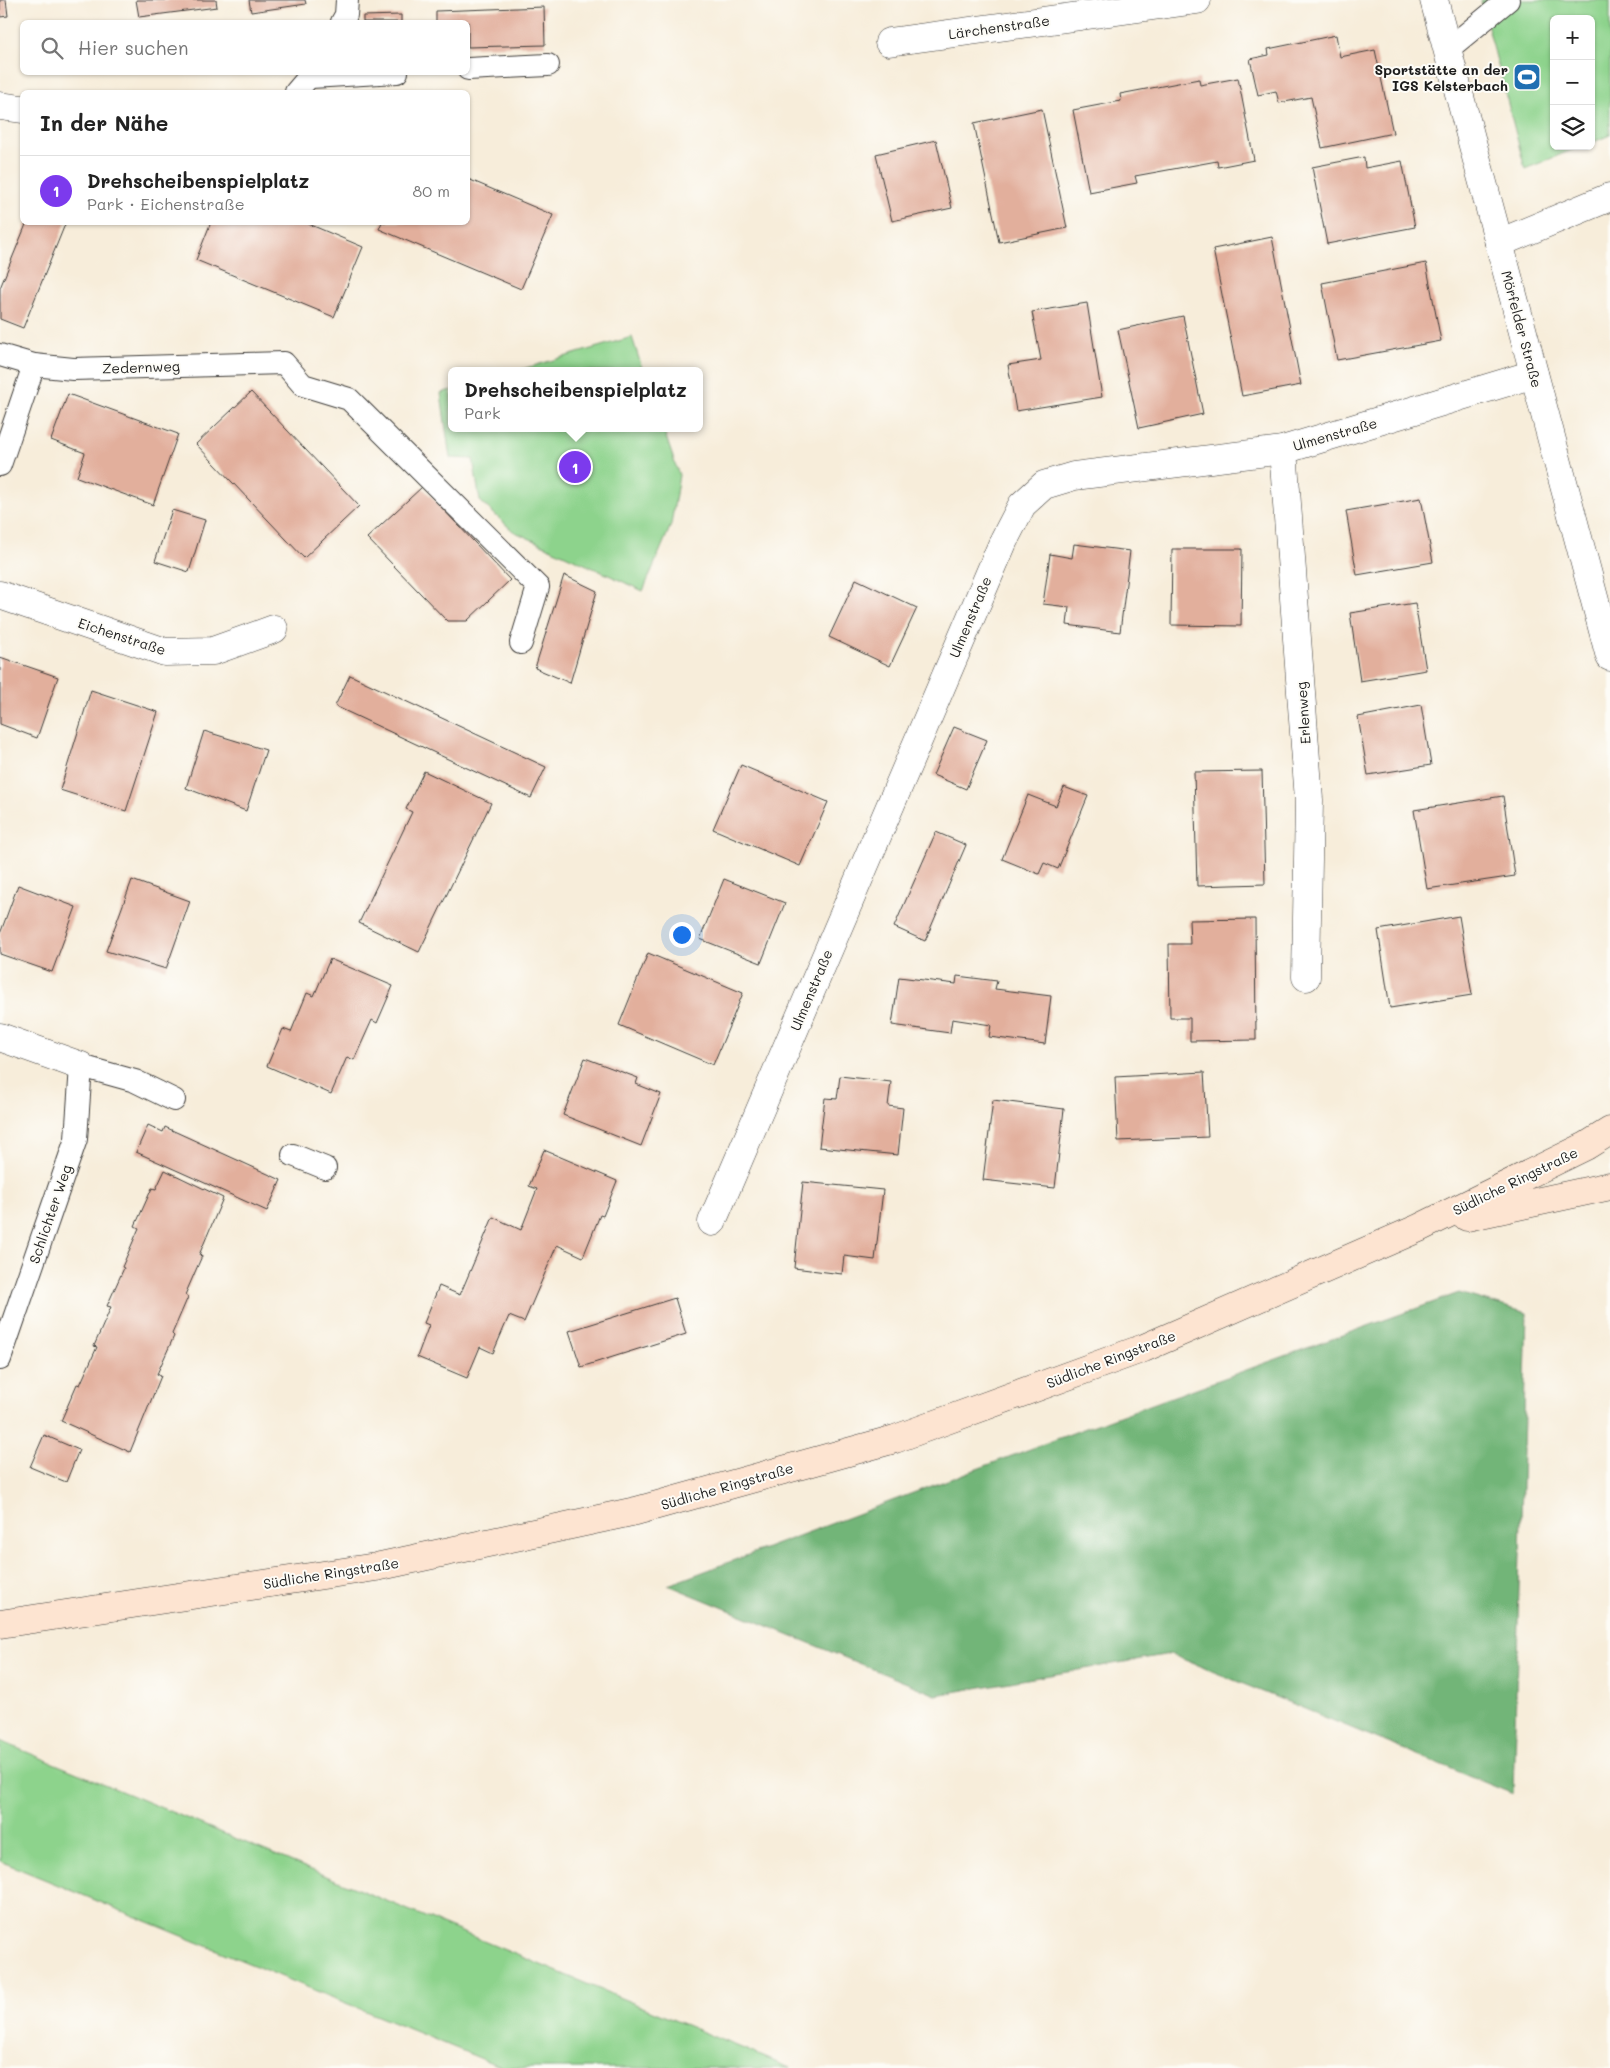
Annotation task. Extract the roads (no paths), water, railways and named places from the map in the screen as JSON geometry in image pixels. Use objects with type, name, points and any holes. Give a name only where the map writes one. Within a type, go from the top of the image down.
[{"type":"main road","name":"Südliche Ringstraße","points":[[0,1624],[376,1567],[636,1512],[895,1439],[1144,1348],[1419,1228],[1586,1146],[1610,1131]]},
{"type":"main road","name":"Südliche Ringstraße","points":[[1419,1228],[1610,1186]]},
{"type":"street","name":"Lärchenstraße","points":[[889,42],[1198,0]]},
{"type":"street","name":"Mörfelder Straße","points":[[1434,0],[1610,657]]},
{"type":"street","points":[[0,106],[20,110]]},
{"type":"street","points":[[1499,244],[1610,198]]},
{"type":"street","name":"Ulmenstraße","points":[[712,1222],[1004,540],[1022,505],[1044,485],[1074,476],[1283,450],[1534,374]]},
{"type":"street","name":"Erlenweg","points":[[1283,450],[1310,800],[1306,978]]},
{"type":"street","name":"Eichenstraße","points":[[0,595],[165,652],[213,651],[274,629]]},
{"type":"street","points":[[0,1037],[81,1066]]},
{"type":"lane","points":[[343,20],[346,15],[347,0]]},
{"type":"lane","points":[[1447,50],[1508,0]]},
{"type":"lane","points":[[470,69],[548,65]]},
{"type":"lane","points":[[307,81],[367,75]]},
{"type":"lane","name":"Zedernweg","points":[[0,355],[34,364],[73,369],[284,363],[303,385],[349,399],[538,587],[521,643]]},
{"type":"lane","points":[[0,465],[34,364]]},
{"type":"lane","points":[[81,1066],[135,1081],[174,1100]]},
{"type":"lane","name":"Schlichter Weg","points":[[0,1359],[76,1139],[81,1066]]},
{"type":"lane","points":[[294,1155],[325,1168]]},
{"type":"place","name":"Sportstätte an der IGS Kelsterbach","points":[[1527,77]]},
{"type":"place","name":"Drehscheibenspielplatz","points":[[575,467]]}]
